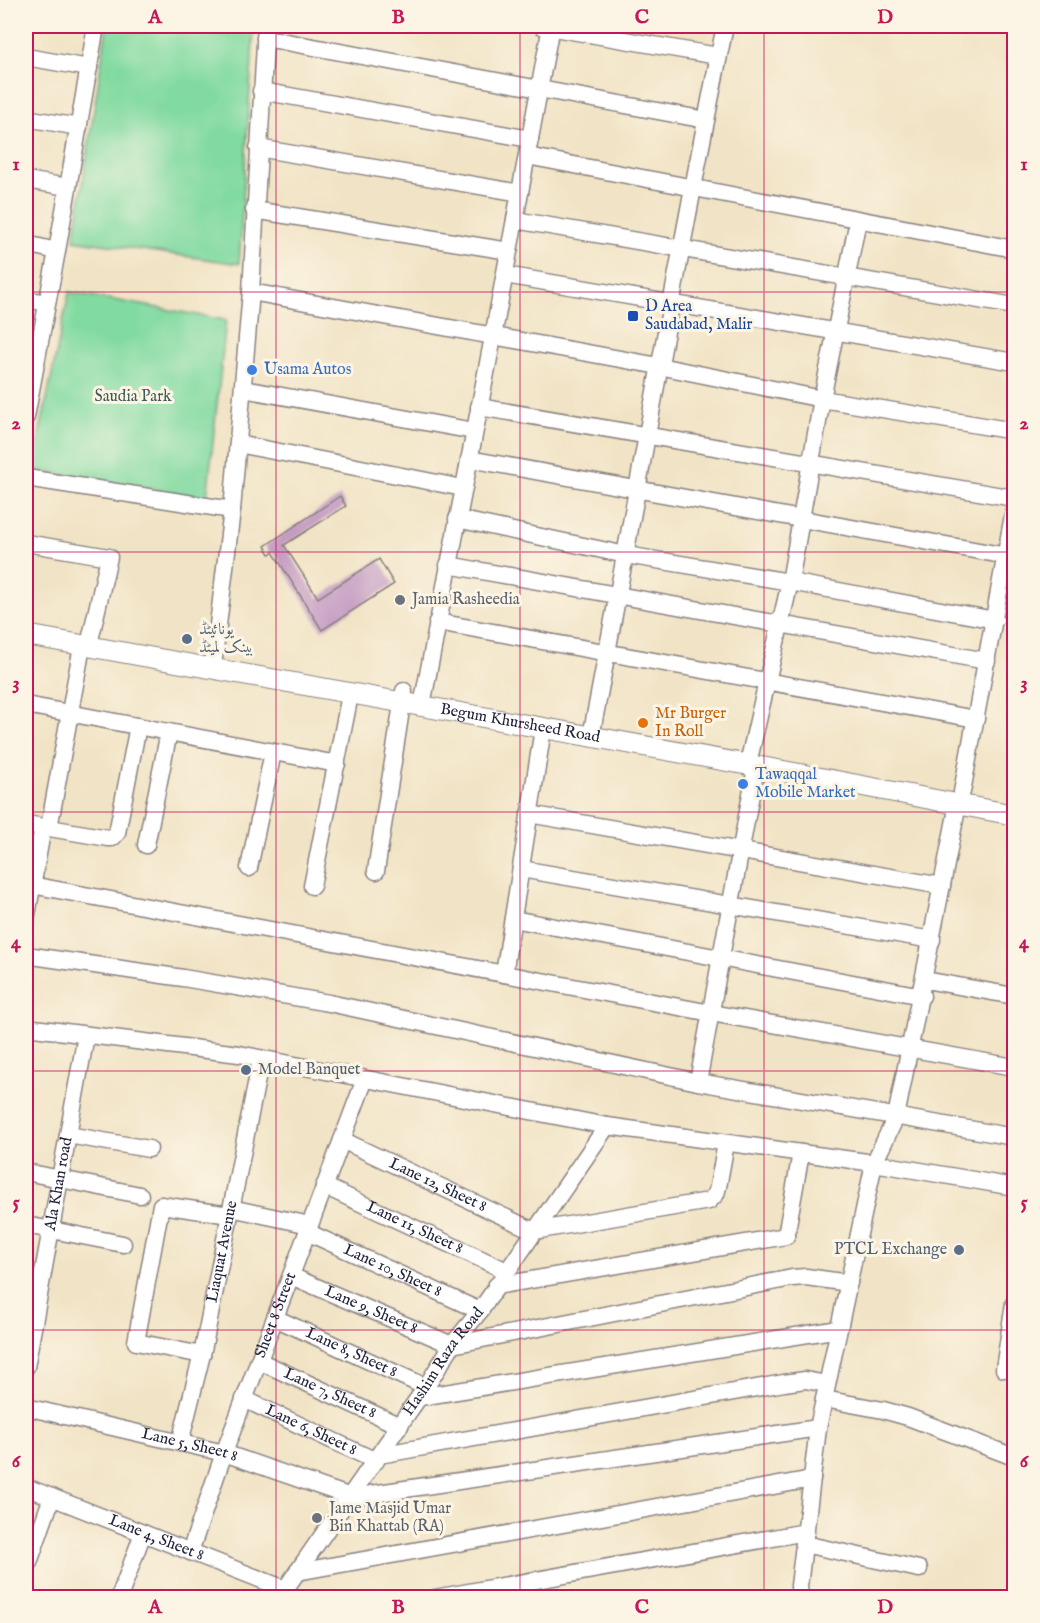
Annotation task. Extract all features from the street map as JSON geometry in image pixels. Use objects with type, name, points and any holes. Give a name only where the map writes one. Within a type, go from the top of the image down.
[{"type":"main road","name":"Begum Khursheed Road","points":[[26,624],[86,641],[350,694],[410,697],[543,729],[673,746],[960,798],[1014,802]]},
{"type":"main road","name":"Begum Khursheed Road","points":[[26,635],[214,658],[410,697],[593,726],[673,746]]},
{"type":"main road","name":"Begum Khursheed Road","points":[[960,798],[1014,815]]},
{"type":"street","points":[[26,414],[31,358],[48,303],[96,26]]},
{"type":"street","points":[[376,871],[410,697],[437,622],[505,275],[548,26],[718,56]]},
{"type":"street","points":[[593,726],[681,249],[725,26]]},
{"type":"street","points":[[214,658],[232,510],[251,292],[265,32],[706,120]]},
{"type":"street","points":[[26,57],[89,68]]},
{"type":"street","points":[[261,92],[530,139]]},
{"type":"street","points":[[26,118],[79,127]]},
{"type":"street","points":[[258,148],[520,193]]},
{"type":"street","points":[[527,156],[1014,249]]},
{"type":"street","points":[[26,180],[68,187]]},
{"type":"street","points":[[254,210],[509,251]]},
{"type":"street","points":[[515,220],[1014,306]]},
{"type":"street","points":[[698,1082],[741,851],[767,681],[790,582],[822,399],[858,220]]},
{"type":"street","points":[[26,244],[57,251]]},
{"type":"street","points":[[505,275],[1014,362]]},
{"type":"street","points":[[251,292],[659,366],[822,399],[1014,431]]},
{"type":"street","points":[[26,299],[48,303]]},
{"type":"street","points":[[243,388],[474,431]]},
{"type":"street","points":[[479,407],[1014,498]]},
{"type":"street","points":[[238,444],[463,488]]},
{"type":"street","points":[[469,459],[1007,556]]},
{"type":"street","points":[[26,478],[232,510]]},
{"type":"street","points":[[800,1598],[818,1428],[874,1163],[896,1117],[995,620],[1009,574],[1007,556],[1014,510]]},
{"type":"street","points":[[457,519],[626,555],[790,582],[995,620]]},
{"type":"street","points":[[26,543],[109,557],[86,641],[46,828],[29,885],[26,920]]},
{"type":"street","points":[[448,566],[987,661]]},
{"type":"street","points":[[437,622],[976,719]]},
{"type":"street","points":[[312,886],[350,694]]},
{"type":"street","points":[[26,705],[337,764]]},
{"type":"street","points":[[26,824],[108,838],[114,836],[117,833],[138,726]]},
{"type":"street","points":[[504,974],[543,729]]},
{"type":"street","points":[[146,845],[169,732]]},
{"type":"street","points":[[249,868],[273,752]]},
{"type":"street","points":[[529,814],[942,886]]},
{"type":"street","points":[[520,869],[932,940]]},
{"type":"street","points":[[29,885],[711,1013],[1014,1067]]},
{"type":"street","points":[[513,919],[721,958],[923,988],[1014,996]]},
{"type":"street","points":[[26,955],[183,978],[329,1003],[698,1082],[1014,1137]]},
{"type":"street","points":[[26,1028],[261,1059],[607,1126],[874,1163],[1014,1186]]},
{"type":"street","name":"Ala Khan road","points":[[26,1367],[86,1035]]},
{"type":"street","name":"Liaquat Avenue","points":[[180,1443],[202,1355],[261,1059]]},
{"type":"street","name":"Sheet 8 Street","points":[[190,1552],[224,1453],[365,1079]]},
{"type":"street","name":"Hashim Raza Road","points":[[282,1593],[400,1426],[452,1345],[480,1311],[607,1126]]},
{"type":"street","points":[[68,1135],[150,1149]]},
{"type":"street","name":"Lane 12, Sheet 8","points":[[342,1140],[534,1231]]},
{"type":"street","points":[[534,1231],[709,1201],[716,1194],[726,1143]]},
{"type":"street","points":[[496,1286],[786,1236],[801,1153]]},
{"type":"street","points":[[26,1172],[140,1194]]},
{"type":"street","name":"Lane 11, Sheet 8","points":[[324,1186],[507,1271]]},
{"type":"street","name":"Lane 10, Sheet 8","points":[[202,1355],[136,1342],[161,1204],[230,1212],[309,1228],[480,1311]]},
{"type":"street","points":[[26,1225],[123,1244]]},
{"type":"street","name":"Lane 9, Sheet 8","points":[[291,1276],[452,1345]]},
{"type":"street","points":[[452,1345],[792,1278],[806,1277],[849,1283]]},
{"type":"street","points":[[1004,1369],[1014,1303]]},
{"type":"street","name":"Lane 8, Sheet 8","points":[[275,1318],[423,1392]]},
{"type":"street","points":[[423,1392],[839,1329]]},
{"type":"street","name":"Lane 7, Sheet 8","points":[[259,1361],[400,1426]]},
{"type":"street","points":[[377,1458],[805,1380],[826,1392],[908,1418],[1014,1457]]},
{"type":"street","name":"Lane 6, Sheet 8","points":[[244,1399],[377,1458]]},
{"type":"street","name":"Lane 5, Sheet 8","points":[[26,1407],[224,1453],[351,1497]]},
{"type":"street","points":[[351,1497],[818,1428]]},
{"type":"street","points":[[297,1572],[812,1479]]},
{"type":"street","name":"Lane 4, Sheet 8","points":[[26,1486],[190,1552],[282,1593]]},
{"type":"street","points":[[26,1571],[52,1497]]},
{"type":"street","points":[[119,1598],[143,1533]]},
{"type":"street","points":[[435,1598],[805,1538],[919,1569]]},
{"type":"green space","points":[[107,26],[254,26],[239,264],[74,240]]},
{"type":"green space","name":"Saudia Park","points":[[69,292],[226,320],[207,498],[32,470]]},
{"type":"building","points":[[340,496],[346,506],[284,545],[318,598],[379,559],[394,584],[322,630],[273,552],[270,554],[265,546]]},
{"type":"place","name":"D Area Saudabad, Malir","points":[[633,316]]},
{"type":"place","name":"Usama Autos","points":[[252,370]]},
{"type":"place","name":"Jamia Rasheedia","points":[[400,600]]},
{"type":"place","name":"یونائیٹڈ بینک لمیٹڈ","points":[[187,639]]},
{"type":"place","name":"Mr Burger In Roll","points":[[643,723]]},
{"type":"place","name":"Tawaqqal Mobile Market","points":[[743,784]]},
{"type":"place","name":"Model Banquet","points":[[246,1070]]},
{"type":"place","name":"PTCL Exchange","points":[[959,1250]]},
{"type":"place","name":"Jame Masjid Umar Bin Khattab (RA)","points":[[317,1518]]}]
